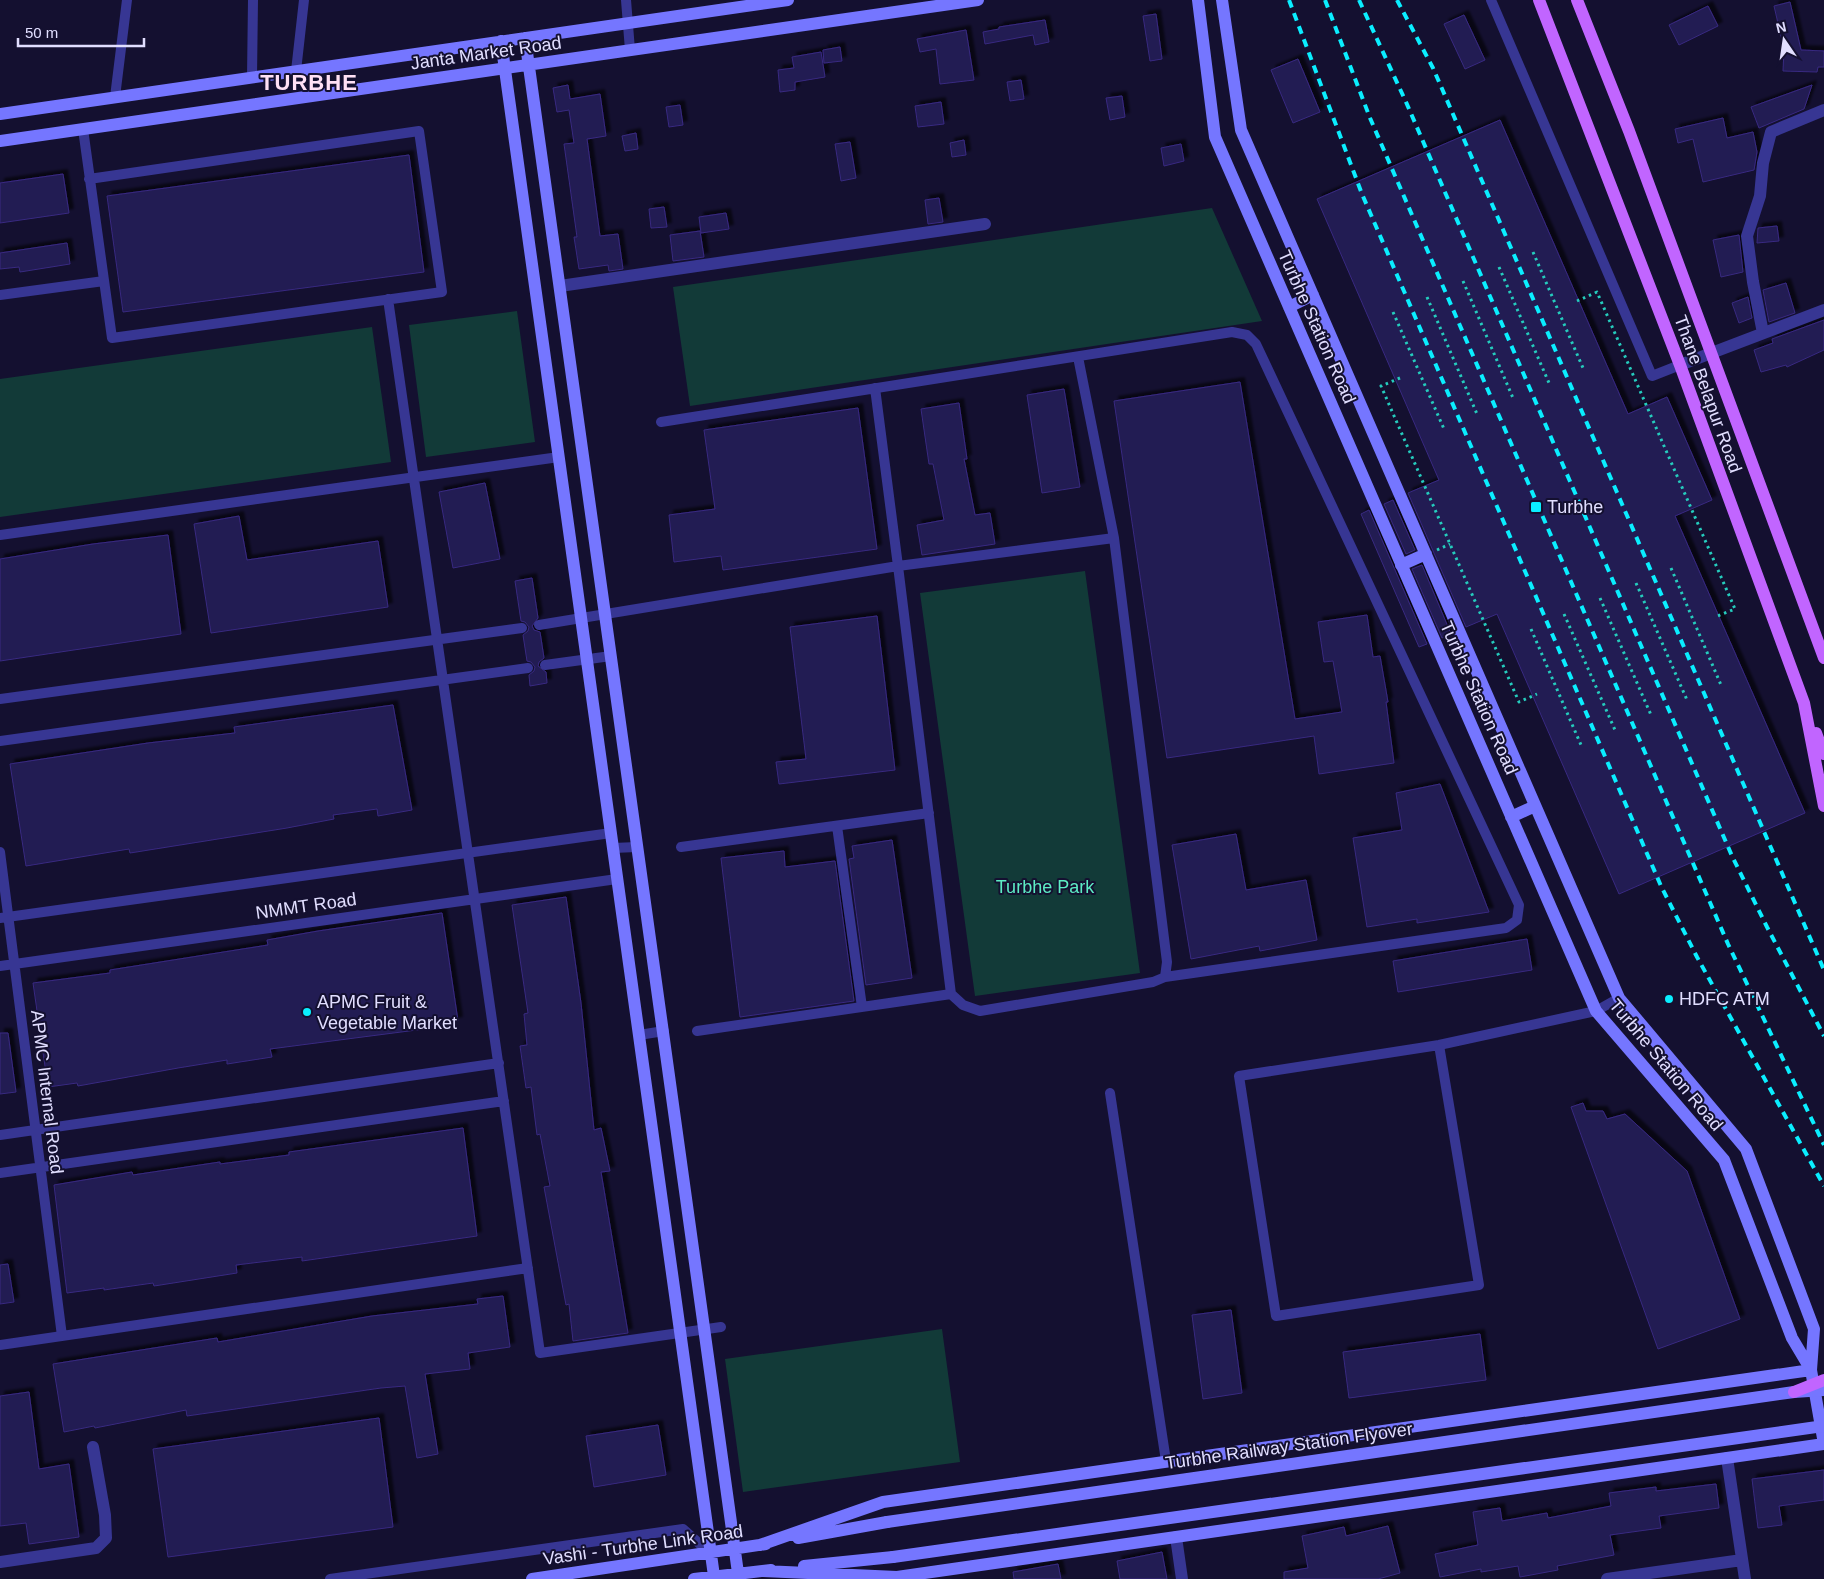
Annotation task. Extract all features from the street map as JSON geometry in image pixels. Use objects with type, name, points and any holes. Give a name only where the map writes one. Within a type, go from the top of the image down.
[{"type":"main road","name":"Janta Market Road","points":[[0,114],[788,0]]},
{"type":"main road","name":"Janta Market Road","points":[[0,141],[978,0]]},
{"type":"main road","name":"Turbhe Station Road","points":[[1198,0],[1215,137],[1596,1011],[1724,1160],[1792,1338],[1811,1370]]},
{"type":"main road","name":"Turbhe Station Road","points":[[1222,0],[1240,130],[1619,998],[1746,1149],[1814,1329],[1811,1370],[1824,1444]]},
{"type":"main road","name":"Thane Belapur Road","points":[[1539,0],[1680,365],[1804,703],[1824,806]]},
{"type":"main road","name":"Thane Belapur Road","points":[[1576,0],[1630,131],[1823,650]]},
{"type":"main road","points":[[525,38],[738,1573]]},
{"type":"main road","points":[[501,41],[714,1576]]},
{"type":"main road","points":[[1289,307],[1313,295]]},
{"type":"main road","points":[[1401,565],[1426,554]]},
{"type":"main road","points":[[1804,703],[1824,754]]},
{"type":"main road","points":[[1511,816],[1535,806]]},
{"type":"main road","points":[[760,1545],[883,1502],[1811,1370]]},
{"type":"main road","points":[[1794,1392],[1824,1380]]},
{"type":"main road","name":"Turbhe Railway Station Flyover","points":[[760,1545],[887,1522],[1794,1392],[1824,1390]]},
{"type":"main road","points":[[694,1579],[893,1557],[1824,1426]]},
{"type":"main road","points":[[763,1571],[897,1577],[1824,1444]]},
{"type":"main road","name":"Vashi - Turbhe Link Road","points":[[532,1579],[711,1554],[760,1545]]},
{"type":"street","points":[[1763,332],[1753,282],[1747,236],[1760,196],[1763,163],[1771,132],[1824,110]]},
{"type":"street","points":[[560,286],[985,224]]},
{"type":"street","points":[[1680,365],[1824,310]]},
{"type":"street","points":[[0,1562],[96,1548],[106,1538],[105,1515],[93,1446]]},
{"type":"street","points":[[1727,1458],[1745,1579]]},
{"type":"street","points":[[1176,1537],[1182,1579]]},
{"type":"street","points":[[1607,1579],[1742,1560]]},
{"type":"lane","points":[[115,97],[127,0]]},
{"type":"lane","points":[[252,77],[253,0]]},
{"type":"lane","points":[[296,71],[304,0]]},
{"type":"lane","points":[[626,0],[630,50]]},
{"type":"lane","points":[[1491,0],[1652,376],[1680,365]]},
{"type":"lane","points":[[83,129],[89,179],[112,338],[442,292],[419,131],[89,179]]},
{"type":"lane","points":[[0,295],[104,281]]},
{"type":"lane","points":[[388,300],[540,1353],[721,1327]]},
{"type":"lane","points":[[661,422],[875,388],[1078,358],[1232,332],[1247,335],[1256,344],[1519,906],[1517,920],[1506,928],[1165,976],[1153,982],[980,1011],[963,1005],[951,994],[875,388]]},
{"type":"lane","points":[[1078,358],[1114,538],[1167,962],[1165,976]]},
{"type":"lane","points":[[0,534],[559,457]]},
{"type":"lane","points":[[539,625],[605,616],[898,566],[1114,538]]},
{"type":"lane","points":[[0,699],[522,628]]},
{"type":"lane","points":[[545,665],[611,656]]},
{"type":"lane","points":[[0,741],[528,668]]},
{"type":"lane","points":[[681,847],[929,813]]},
{"type":"lane","points":[[837,826],[862,1007]]},
{"type":"lane","points":[[4,917],[611,833]]},
{"type":"lane","points":[[613,848],[637,847]]},
{"type":"lane","name":"APMC Internal Road","points":[[0,852],[4,917],[14,964],[62,1336]]},
{"type":"lane","name":"NMMT Road","points":[[0,966],[617,879]]},
{"type":"lane","points":[[697,1031],[951,994]]},
{"type":"lane","points":[[1439,1045],[1479,1285],[1276,1316],[1239,1076],[1439,1045],[1596,1011],[1619,998]]},
{"type":"lane","points":[[639,1035],[664,1031]]},
{"type":"lane","points":[[0,1135],[498,1063]]},
{"type":"lane","points":[[1110,1093],[1166,1461]]},
{"type":"lane","points":[[0,1173],[504,1101]]},
{"type":"lane","points":[[0,1344],[528,1268]]},
{"type":"lane","points":[[330,1579],[683,1529],[711,1554]]},
{"type":"path","points":[[1533,252],[1583,368]]},
{"type":"path","points":[[1499,266],[1549,383]]},
{"type":"path","points":[[1463,282],[1513,398]]},
{"type":"path","points":[[1578,301],[1598,292],[1735,609],[1715,617]]},
{"type":"path","points":[[1427,297],[1477,414]]},
{"type":"path","points":[[1393,312],[1444,429]]},
{"type":"path","points":[[1400,378],[1381,386],[1519,702],[1537,694]]},
{"type":"path","points":[[1671,568],[1721,685]]},
{"type":"path","points":[[1636,583],[1687,700]]},
{"type":"path","points":[[1600,598],[1651,715]]},
{"type":"path","points":[[1564,614],[1615,730]]},
{"type":"path","points":[[1531,629],[1581,745]]},
{"type":"green space","points":[[1212,208],[1262,321],[690,406],[673,287]]},
{"type":"green space","points":[[517,311],[535,442],[426,457],[409,325]]},
{"type":"green space","points":[[372,327],[391,462],[0,517],[0,379]]},
{"type":"green space","name":"Turbhe Park","points":[[1085,571],[1140,973],[975,996],[920,593]]},
{"type":"green space","points":[[942,1329],[960,1462],[743,1492],[725,1359]]},
{"type":"building","points":[[1790,2],[1801,50],[1824,51],[1824,67],[1818,67],[1817,72],[1783,71],[1784,49],[1774,6]]},
{"type":"building","points":[[1708,6],[1718,26],[1679,45],[1669,25]]},
{"type":"building","points":[[1156,14],[1162,59],[1150,61],[1143,16]]},
{"type":"building","points":[[1464,15],[1485,60],[1465,69],[1444,24]]},
{"type":"building","points":[[1045,20],[1049,42],[1035,45],[1033,35],[985,44],[983,32],[999,29],[999,27]]},
{"type":"building","points":[[966,30],[974,80],[940,84],[936,49],[920,52],[917,39]]},
{"type":"building","points":[[840,47],[842,61],[824,63],[823,50]]},
{"type":"building","points":[[821,52],[825,77],[795,82],[795,90],[780,92],[778,70],[794,68],[792,57]]},
{"type":"building","points":[[1298,59],[1320,112],[1293,123],[1271,70]]},
{"type":"building","points":[[1021,80],[1024,99],[1010,101],[1007,82]]},
{"type":"building","points":[[568,85],[570,99],[600,94],[606,136],[587,139],[600,236],[618,234],[623,269],[609,271],[608,265],[579,269],[574,237],[577,237],[564,144],[574,143],[569,110],[557,112],[553,88]]},
{"type":"building","points":[[1812,85],[1804,109],[1759,128],[1751,107]]},
{"type":"building","points":[[1122,96],[1125,117],[1110,120],[1106,98]]},
{"type":"building","points":[[941,102],[944,124],[918,127],[915,106]]},
{"type":"building","points":[[680,105],[683,125],[669,127],[666,107]]},
{"type":"building","points":[[1723,118],[1727,138],[1753,132],[1757,152],[1754,170],[1703,182],[1693,139],[1678,143],[1675,129]]},
{"type":"building","name":"Turbhe","points":[[1500,120],[1628,414],[1667,397],[1712,500],[1675,516],[1805,813],[1619,894],[1497,614],[1466,627],[1408,493],[1439,480],[1317,199]]},
{"type":"building","points":[[636,133],[638,149],[625,151],[622,136]]},
{"type":"building","points":[[964,140],[966,155],[952,157],[950,143]]},
{"type":"building","points":[[850,142],[856,178],[841,181],[835,144]]},
{"type":"building","points":[[1181,144],[1184,161],[1164,166],[1161,148]]},
{"type":"building","points":[[409,155],[424,272],[123,312],[107,196]]},
{"type":"building","points":[[63,174],[69,213],[0,223],[0,183]]},
{"type":"building","points":[[939,198],[943,222],[928,224],[925,200]]},
{"type":"building","points":[[664,207],[667,227],[651,228],[649,209]]},
{"type":"building","points":[[726,213],[729,229],[701,233],[699,217]]},
{"type":"building","points":[[1777,226],[1779,241],[1757,243],[1758,228]]},
{"type":"building","points":[[700,231],[704,257],[673,261],[670,235]]},
{"type":"building","points":[[1739,235],[1743,272],[1721,277],[1713,240]]},
{"type":"building","points":[[67,243],[70,264],[20,272],[19,267],[0,269],[0,253]]},
{"type":"building","points":[[1786,283],[1795,313],[1769,322],[1763,290]]},
{"type":"building","points":[[1748,297],[1752,318],[1739,323],[1732,303]]},
{"type":"building","points":[[1824,320],[1824,350],[1787,367],[1786,365],[1761,372],[1754,350],[1773,343],[1772,339]]},
{"type":"building","points":[[1240,382],[1295,719],[1342,712],[1333,661],[1324,662],[1318,622],[1367,615],[1373,657],[1380,656],[1388,702],[1386,702],[1394,763],[1319,774],[1314,736],[1167,758],[1114,401]]},
{"type":"building","points":[[1064,389],[1080,487],[1042,493],[1027,395]]},
{"type":"building","points":[[959,403],[967,459],[964,459],[975,515],[990,513],[995,544],[922,555],[917,525],[944,520],[933,464],[929,464],[921,409]]},
{"type":"building","points":[[858,408],[877,549],[723,570],[721,556],[674,562],[669,515],[715,509],[704,430]]},
{"type":"building","points":[[485,483],[500,559],[453,568],[439,492]]},
{"type":"building","points":[[1393,500],[1415,550],[1406,554],[1384,504]]},
{"type":"building","points":[[1369,510],[1427,644],[1419,647],[1361,514]]},
{"type":"building","points":[[239,516],[247,560],[378,541],[388,607],[211,633],[194,524]]},
{"type":"building","points":[[168,535],[181,634],[0,661],[0,559],[93,544]]},
{"type":"building","points":[[1422,565],[1451,634],[1442,638],[1412,569]]},
{"type":"building","points":[[532,578],[538,618],[532,626],[534,630],[540,632],[544,658],[539,662],[538,666],[546,672],[547,683],[530,686],[529,675],[534,671],[535,667],[531,662],[527,661],[523,635],[528,631],[529,627],[525,622],[521,621],[515,581]]},
{"type":"building","points":[[877,616],[895,770],[779,784],[776,762],[806,759],[790,627]]},
{"type":"building","points":[[393,705],[412,810],[378,816],[377,809],[333,815],[334,819],[287,828],[130,853],[129,849],[26,866],[10,764],[148,743],[235,733],[234,727]]},
{"type":"building","points":[[1440,784],[1489,912],[1417,923],[1417,919],[1367,927],[1353,838],[1402,830],[1396,793]]},
{"type":"building","points":[[1236,834],[1246,890],[1306,880],[1317,940],[1260,951],[1259,946],[1191,959],[1172,845]]},
{"type":"building","points":[[892,840],[912,978],[866,985],[849,859],[854,858],[852,846]]},
{"type":"building","points":[[784,851],[785,867],[835,861],[854,1001],[740,1017],[721,858]]},
{"type":"building","points":[[566,897],[581,1003],[594,1130],[601,1128],[610,1171],[601,1172],[628,1333],[573,1341],[569,1304],[566,1305],[544,1187],[550,1186],[540,1134],[537,1135],[531,1087],[526,1088],[520,1046],[527,1045],[524,1014],[528,1013],[512,905]]},
{"type":"building","points":[[442,913],[458,1021],[431,1025],[432,1028],[270,1049],[272,1057],[227,1064],[227,1060],[78,1086],[77,1083],[48,1087],[33,983],[110,973],[110,970],[268,945],[267,940],[318,931]]},
{"type":"building","points":[[1527,939],[1532,970],[1398,992],[1393,961]]},
{"type":"building","points":[[0,1033],[8,1033],[16,1092],[0,1094]]},
{"type":"building","points":[[1583,1103],[1586,1111],[1603,1111],[1607,1119],[1625,1114],[1687,1171],[1740,1319],[1658,1349],[1571,1107]]},
{"type":"building","points":[[463,1128],[477,1236],[302,1261],[302,1257],[236,1265],[237,1273],[154,1286],[153,1283],[67,1293],[54,1185],[132,1172],[133,1175],[220,1162],[220,1164],[289,1155],[289,1152]]},
{"type":"building","points":[[8,1264],[14,1302],[0,1304],[0,1265]]},
{"type":"building","points":[[503,1296],[510,1347],[468,1353],[470,1369],[425,1374],[438,1454],[417,1458],[405,1386],[187,1416],[186,1410],[95,1428],[94,1426],[64,1432],[53,1364],[217,1338],[218,1342],[372,1316],[478,1304],[477,1299]]},
{"type":"building","points":[[1231,1310],[1242,1393],[1203,1399],[1192,1315]]},
{"type":"building","points":[[1480,1334],[1486,1380],[1349,1398],[1343,1352]]},
{"type":"building","points":[[29,1392],[39,1469],[69,1464],[79,1537],[29,1544],[26,1523],[0,1526],[0,1396]]},
{"type":"building","points":[[379,1418],[393,1527],[168,1557],[153,1449]]},
{"type":"building","points":[[658,1425],[666,1475],[594,1487],[586,1436]]},
{"type":"building","points":[[1824,1470],[1824,1500],[1779,1506],[1782,1525],[1758,1528],[1752,1479]]},
{"type":"building","points":[[1716,1484],[1719,1508],[1659,1516],[1661,1528],[1610,1535],[1614,1555],[1557,1566],[1558,1570],[1520,1577],[1518,1566],[1481,1572],[1481,1569],[1440,1577],[1435,1554],[1478,1545],[1473,1512],[1500,1508],[1502,1521],[1547,1513],[1548,1518],[1611,1506],[1609,1493],[1656,1487],[1656,1491]]},
{"type":"building","points":[[1388,1526],[1400,1573],[1378,1579],[1284,1579],[1284,1572],[1308,1568],[1302,1536],[1344,1527],[1346,1536]]},
{"type":"building","points":[[1162,1552],[1167,1579],[1120,1579],[1117,1561]]},
{"type":"building","points":[[1058,1564],[1061,1579],[1014,1579],[1013,1572]]},
{"type":"railway","points":[[1289,0],[1362,194],[1661,886],[1697,957],[1824,1186]]},
{"type":"railway","points":[[1325,0],[1370,118],[1728,944],[1824,1145]]},
{"type":"railway","points":[[1359,0],[1406,102],[1732,856],[1824,1036]]},
{"type":"railway","points":[[1397,0],[1433,68],[1824,970]]},
{"type":"place","name":"Turbhe","points":[[1536,507]]},
{"type":"place","name":"HDFC ATM","points":[[1669,999]]},
{"type":"place","name":"APMC Fruit & Vegetable Market","points":[[307,1012]]},
{"type":"district","name":"TURBHE","points":[[309,82]]}]
